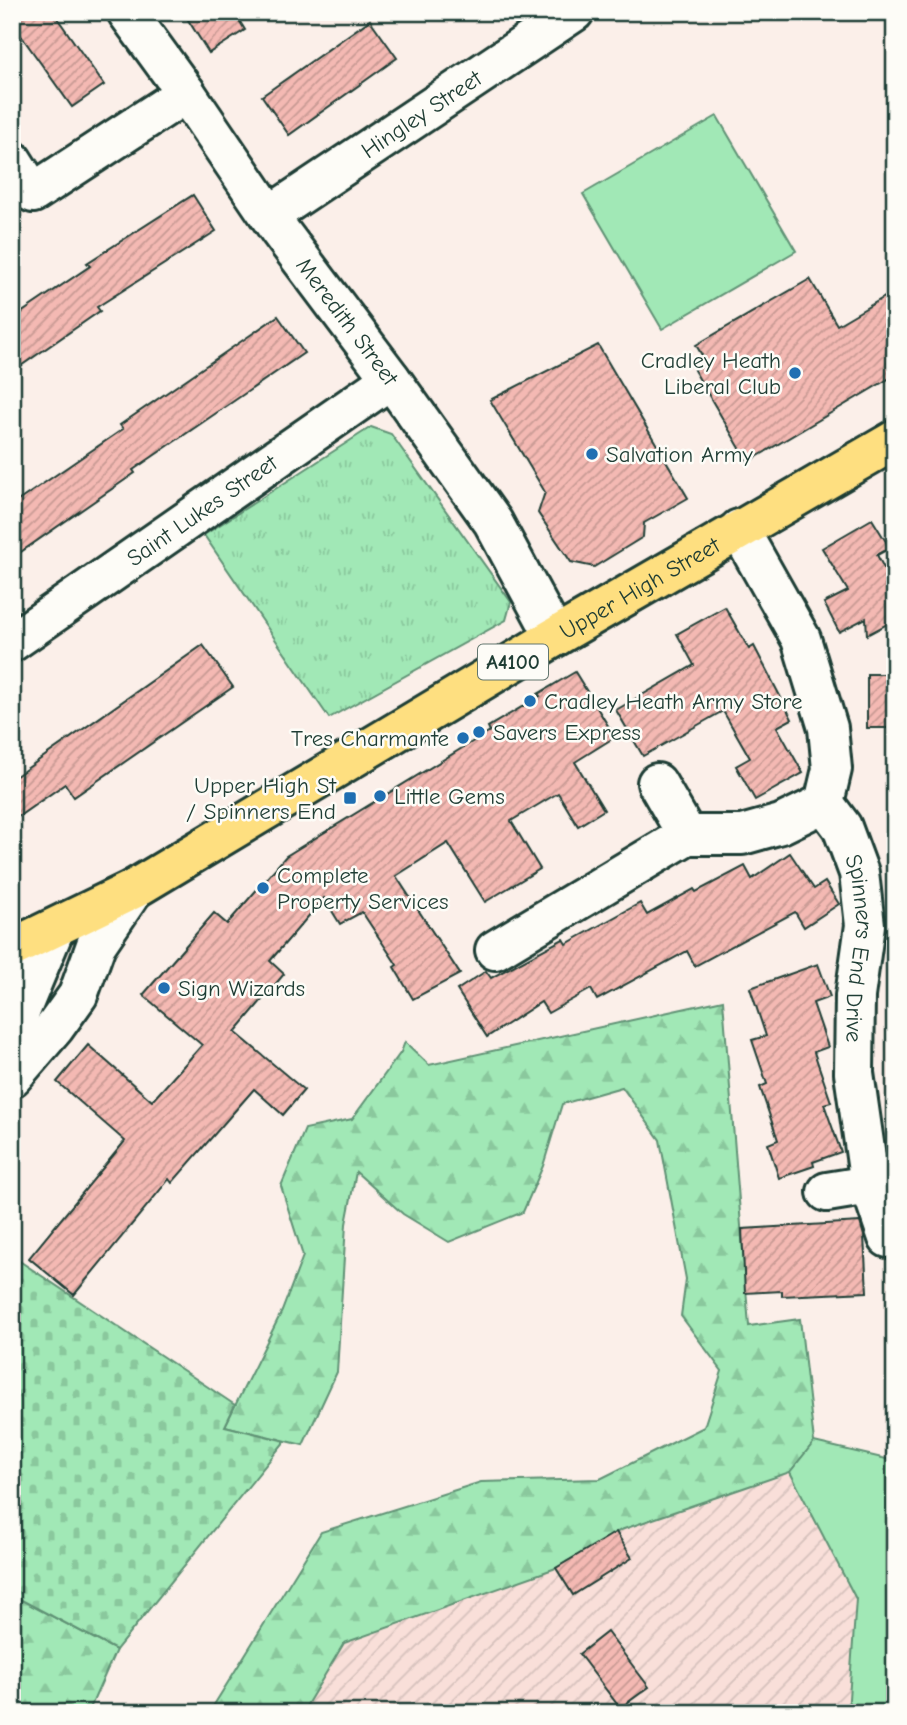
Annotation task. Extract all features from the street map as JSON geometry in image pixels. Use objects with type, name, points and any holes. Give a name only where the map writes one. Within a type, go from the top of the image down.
[{"type":"main road","name":"Upper High Street","points":[[12,948],[134,889],[555,637],[895,440]]},
{"type":"street","name":"Meredith Street","points":[[127,12],[279,230],[391,379],[493,522],[555,637]]},
{"type":"street","name":"Hingley Street","points":[[270,215],[574,12]]},
{"type":"street","points":[[12,160],[33,193],[186,93]]},
{"type":"street","name":"Saint Lukes Street","points":[[12,642],[391,379]]},
{"type":"street","points":[[495,950],[687,835],[742,835],[781,824],[824,803],[832,769],[828,728],[801,639],[739,529]]},
{"type":"street","points":[[657,783],[687,835]]},
{"type":"street","name":"Spinners End Drive","points":[[824,803],[842,827],[859,873],[865,925],[855,996],[854,1073],[870,1185],[888,1238]]},
{"type":"street","name":"Upper High Street","points":[[12,1077],[78,995],[96,945],[134,889]]},
{"type":"street","points":[[12,1031],[55,928]]},
{"type":"street","points":[[827,1192],[870,1185]]},
{"type":"shaded area","points":[[790,1472],[856,1599],[848,1713],[297,1713],[344,1643],[556,1568],[621,1530]]},
{"type":"green space","points":[[717,116],[796,251],[662,329],[583,194]]},
{"type":"green space","points":[[371,427],[391,434],[511,602],[506,620],[329,718],[204,535]]},
{"type":"green space","points":[[723,1000],[749,1326],[800,1319],[814,1442],[790,1472],[621,1530],[556,1568],[344,1643],[302,1713],[209,1713],[321,1532],[481,1482],[600,1479],[704,1427],[722,1371],[681,1316],[686,1279],[660,1140],[622,1087],[562,1104],[543,1166],[523,1212],[449,1242],[403,1214],[356,1172],[346,1224],[337,1372],[303,1445],[225,1426],[282,1311],[303,1256],[281,1186],[305,1129],[352,1119],[401,1052],[405,1042],[429,1065]]},
{"type":"green space","points":[[12,1256],[235,1405],[225,1426],[285,1441],[116,1650],[12,1595]]},
{"type":"green space","points":[[814,1442],[895,1461],[895,1713],[848,1713],[856,1599],[790,1472]]},
{"type":"green space","points":[[12,1595],[116,1650],[88,1713],[12,1713]]},
{"type":"building","points":[[12,12],[53,12],[104,85],[72,107],[12,23]]},
{"type":"building","points":[[183,12],[234,12],[245,30],[209,53]]},
{"type":"building","points":[[370,20],[397,58],[289,135],[262,96]]},
{"type":"building","points":[[193,195],[216,231],[97,307],[100,311],[12,372],[12,319],[90,266],[87,263]]},
{"type":"building","name":"Cradley Heath Liberal Club","points":[[810,279],[837,325],[895,291],[895,375],[748,462],[694,370],[706,362],[696,345]]},
{"type":"building","points":[[278,316],[304,353],[133,470],[135,473],[12,558],[12,505],[123,429],[120,425]]},
{"type":"building","name":"Salvation Army","points":[[598,345],[688,498],[644,523],[643,537],[594,567],[571,562],[538,513],[545,492],[490,400]]},
{"type":"building","points":[[872,519],[890,548],[877,555],[895,589],[895,620],[867,635],[866,618],[839,632],[824,603],[848,591],[822,548]]},
{"type":"building","points":[[725,607],[749,649],[754,646],[792,719],[777,727],[803,773],[755,800],[736,766],[750,758],[723,711],[643,756],[616,710],[694,665],[677,634]]},
{"type":"building","points":[[203,645],[233,687],[74,797],[65,784],[12,821],[12,779]]},
{"type":"building","points":[[575,672],[615,737],[575,762],[604,810],[578,826],[558,793],[511,821],[540,869],[485,902],[448,843],[396,876],[460,974],[413,999],[394,967],[397,965],[362,912],[340,924],[324,898],[270,961],[284,974],[235,1032],[304,1090],[283,1115],[254,1089],[172,1183],[169,1179],[74,1295],[29,1258],[125,1141],[57,1082],[88,1045],[152,1101],[202,1045],[143,995],[214,913],[227,924],[286,856],[490,731],[488,727]]},
{"type":"building","points":[[867,674],[895,674],[895,728],[867,728]]},
{"type":"building","points":[[790,853],[814,889],[825,882],[839,904],[804,927],[795,912],[695,966],[687,951],[597,1000],[591,989],[548,1013],[541,1002],[487,1037],[457,990],[486,971],[491,978],[563,939],[566,944],[640,903],[647,915],[694,889],[696,892],[745,866],[752,879]]},
{"type":"building","points":[[818,964],[830,997],[813,1003],[828,1047],[814,1052],[831,1102],[824,1104],[841,1152],[813,1162],[814,1166],[779,1178],[768,1144],[778,1140],[760,1087],[767,1084],[752,1040],[766,1036],[750,988]]},
{"type":"building","points":[[860,1222],[864,1236],[867,1292],[782,1296],[782,1291],[745,1293],[742,1229]]},
{"type":"building","points":[[616,1532],[632,1558],[573,1595],[556,1568]]},
{"type":"building","points":[[607,1632],[649,1687],[620,1708],[579,1654]]},
{"type":"place","name":"Cradley Heath Liberal Club","points":[[795,373]]},
{"type":"place","name":"Salvation Army","points":[[592,454]]},
{"type":"place","name":"Cradley Heath Army Store","points":[[530,701]]},
{"type":"place","name":"Savers Express","points":[[479,732]]},
{"type":"place","name":"Tres Charmante","points":[[463,738]]},
{"type":"place","name":"Little Gems","points":[[380,796]]},
{"type":"place","name":"Upper High St / Spinners End","points":[[350,798]]},
{"type":"place","name":"Complete Property Services","points":[[263,888]]},
{"type":"place","name":"Sign Wizards","points":[[164,988]]}]
